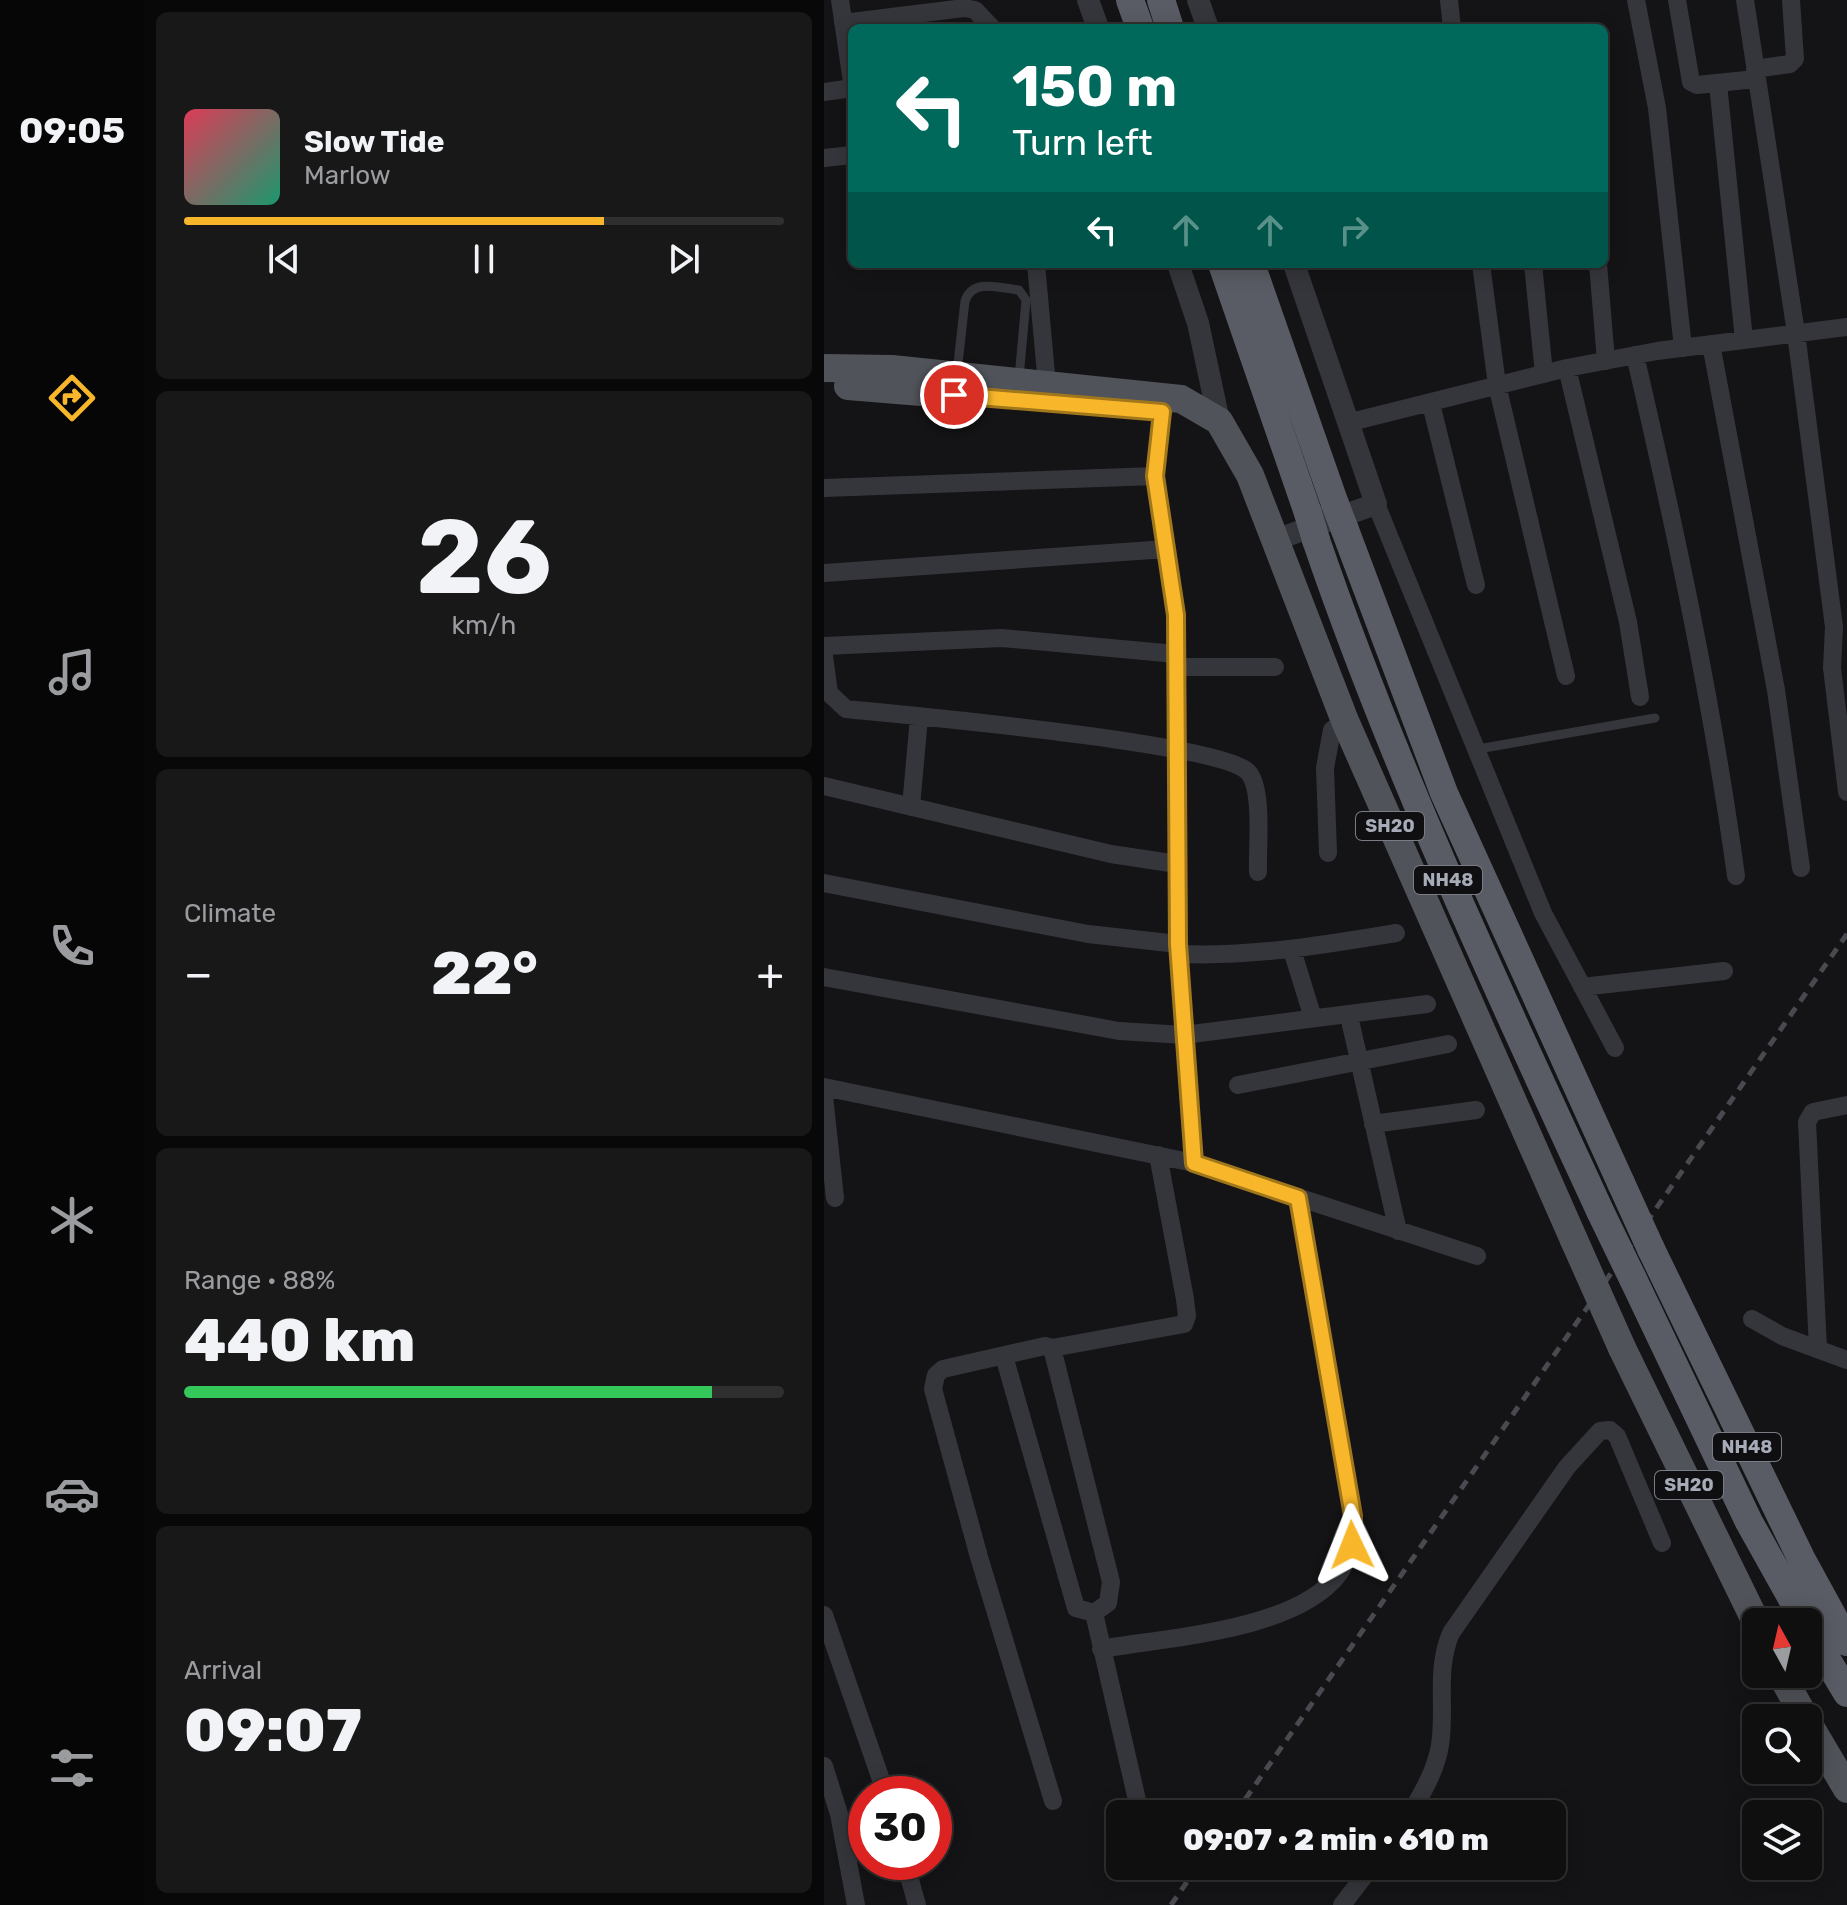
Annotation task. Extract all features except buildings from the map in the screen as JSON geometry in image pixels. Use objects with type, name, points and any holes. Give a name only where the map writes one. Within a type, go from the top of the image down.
[{"type":"highway","points":[[1130,0],[1139,24]]},
{"type":"highway","points":[[1161,0],[1169,24]]},
{"type":"highway","name":"NH48","points":[[1223,268],[1347,631],[1461,912],[1749,1522],[1797,1608]]},
{"type":"highway","name":"NH48","points":[[1252,268],[1335,504],[1475,866],[1651,1249],[1802,1560],[1847,1642]]},
{"type":"highway","points":[[1822,1651],[1847,1693]]},
{"type":"main road","points":[[824,368],[957,375],[1181,399],[1214,417]]},
{"type":"main road","points":[[824,386],[1214,417]]},
{"type":"main road","name":"SH20","points":[[1214,417],[1235,444],[1345,721],[1622,1348],[1749,1608]]},
{"type":"main road","points":[[1822,1747],[1847,1789]]},
{"type":"street","points":[[840,0],[848,57]]},
{"type":"street","points":[[1088,0],[1097,24]]},
{"type":"street","points":[[1198,0],[1207,24]]},
{"type":"street","points":[[1449,0],[1452,24]]},
{"type":"street","points":[[1636,0],[1657,108],[1683,348]]},
{"type":"street","points":[[1677,0],[1691,82],[1697,85],[1718,84],[1790,64],[1795,59],[1791,0]]},
{"type":"street","points":[[1745,0],[1796,333],[1834,627],[1832,668],[1847,792]]},
{"type":"street","points":[[843,23],[964,8],[975,10],[988,24]]},
{"type":"street","points":[[1718,84],[1744,340]]},
{"type":"street","points":[[824,92],[848,86]]},
{"type":"street","points":[[824,158],[848,155]]},
{"type":"street","points":[[1036,268],[1047,385]]},
{"type":"street","points":[[1179,268],[1198,323],[1214,417]]},
{"type":"street","points":[[1295,268],[1376,504],[1543,913],[1615,1048]]},
{"type":"street","points":[[1482,268],[1497,385],[1566,676]]},
{"type":"street","points":[[1533,268],[1544,374]]},
{"type":"street","points":[[1598,268],[1606,361]]},
{"type":"street","points":[[1347,423],[1567,368],[1635,355],[1847,327]]},
{"type":"street","points":[[1711,344],[1776,690],[1801,868]]},
{"type":"street","points":[[1635,355],[1688,586],[1718,741],[1736,876]]},
{"type":"street","points":[[1567,368],[1628,622],[1640,697]]},
{"type":"street","points":[[1431,404],[1476,585]]},
{"type":"street","points":[[1162,412],[1155,476],[1176,615],[1179,949],[1194,1163]]},
{"type":"street","points":[[824,488],[1155,476]]},
{"type":"street","points":[[1275,540],[1376,504]]},
{"type":"street","points":[[824,573],[1166,549]]},
{"type":"street","points":[[824,646],[1002,638],[1176,660],[1275,667]]},
{"type":"street","points":[[824,656],[829,693],[846,709],[1179,750],[1235,764],[1254,780],[1258,872]]},
{"type":"street","points":[[911,807],[919,717]]},
{"type":"street","points":[[1328,853],[1326,748],[1332,730],[1345,721]]},
{"type":"street","points":[[824,786],[1111,854],[1177,864]]},
{"type":"street","points":[[824,883],[1220,956],[1292,950],[1396,933]]},
{"type":"street","points":[[1292,950],[1313,1018]]},
{"type":"street","points":[[1582,987],[1724,971]]},
{"type":"street","points":[[824,977],[1104,1029],[1184,1035],[1427,1004]]},
{"type":"street","points":[[1349,1016],[1398,1231]]},
{"type":"street","points":[[1238,1085],[1448,1044]]},
{"type":"street","points":[[824,1087],[1194,1163],[1477,1256]]},
{"type":"street","points":[[824,1096],[835,1198]]},
{"type":"street","points":[[1818,1349],[1807,1122],[1813,1112],[1847,1105]]},
{"type":"street","points":[[1373,1124],[1476,1110]]},
{"type":"street","points":[[1053,1801],[979,1557],[933,1389],[936,1375],[943,1369],[1045,1346],[1052,1348],[1184,1324],[1187,1316],[1185,1299],[1158,1155]]},
{"type":"street","points":[[1101,1649],[1246,1623],[1294,1608],[1316,1596],[1339,1573],[1346,1559],[1352,1545],[1353,1516],[1298,1198]]},
{"type":"street","points":[[1752,1319],[1782,1336],[1847,1360]]},
{"type":"street","points":[[1004,1356],[1072,1600],[1082,1612],[1094,1613],[1108,1603],[1111,1582],[1052,1348]]},
{"type":"street","points":[[1418,1800],[1437,1765],[1441,1741],[1441,1664],[1451,1633],[1567,1467],[1600,1431],[1610,1430],[1617,1436],[1662,1543]]},
{"type":"street","points":[[1094,1613],[1137,1800]]},
{"type":"street","points":[[824,1615],[880,1776]]},
{"type":"street","points":[[824,1766],[839,1814],[856,1905]]},
{"type":"street","points":[[910,1880],[917,1905]]},
{"type":"street","points":[[1342,1905],[1361,1880]]},
{"type":"lane","points":[[957,375],[968,292],[978,286],[1019,290],[1026,300],[1019,382]]},
{"type":"lane","points":[[1478,749],[1655,718]]},
{"type":"railway","points":[[1245,1800],[1847,934]]},
{"type":"railway","points":[[1171,1905],[1188,1880]]},
{"type":"route","points":[[954,395],[1162,412],[1155,476],[1176,615],[1178,944],[1194,1163],[1298,1198],[1353,1516],[1352,1545]]}]
